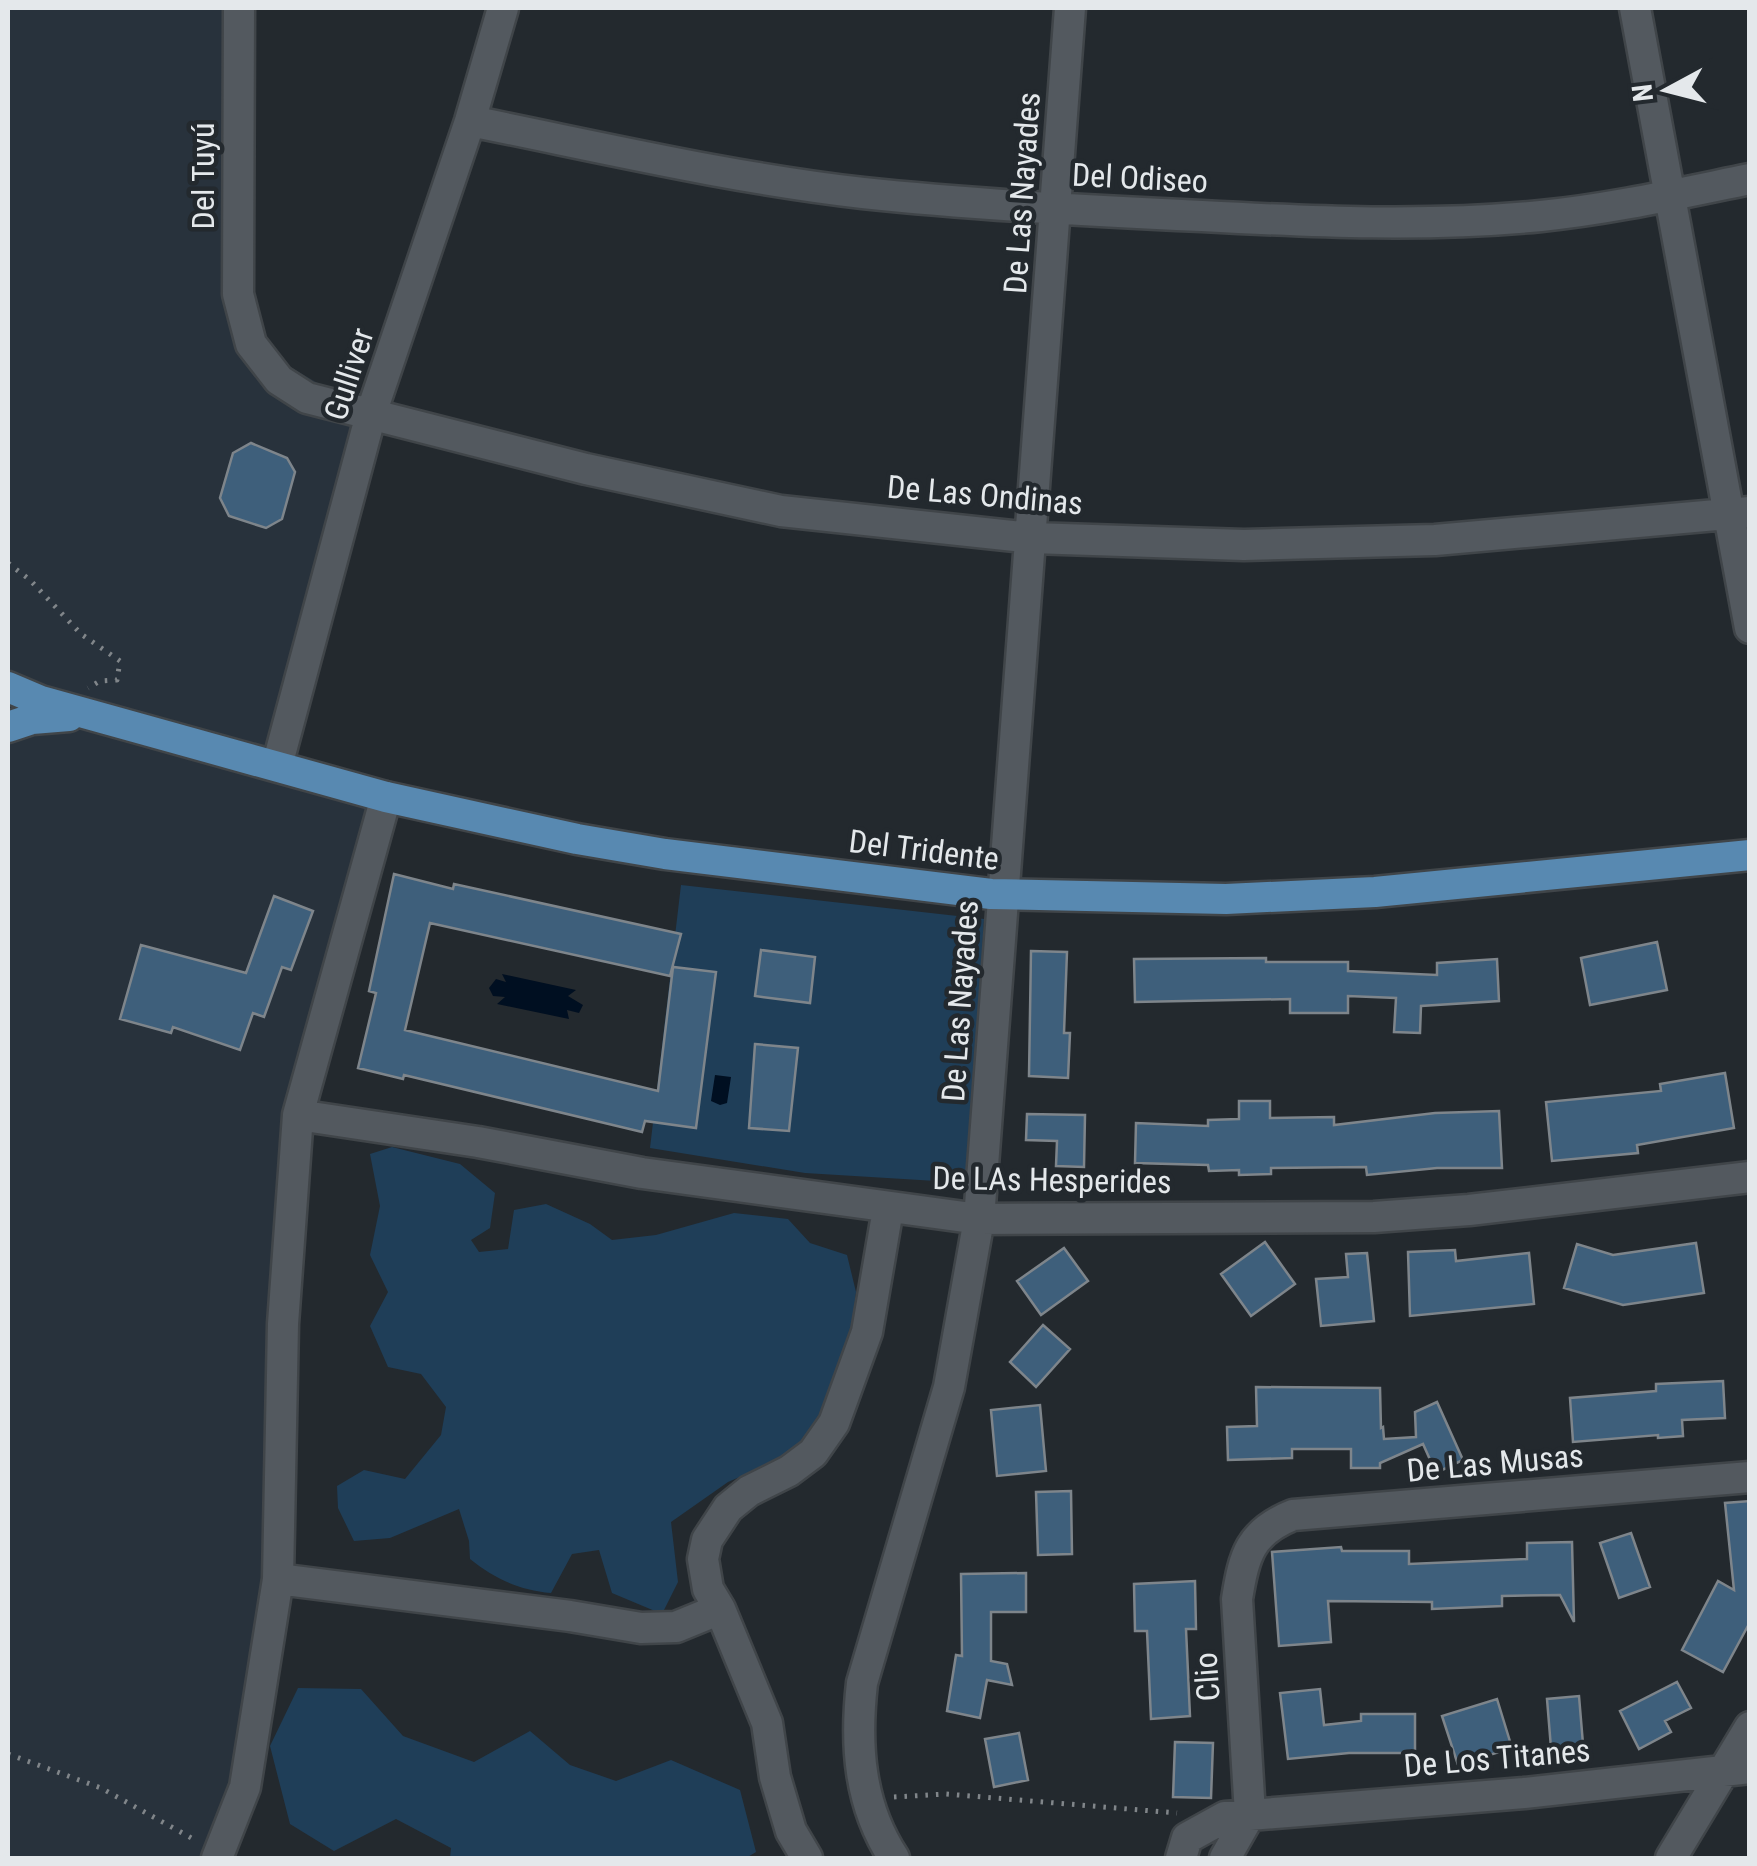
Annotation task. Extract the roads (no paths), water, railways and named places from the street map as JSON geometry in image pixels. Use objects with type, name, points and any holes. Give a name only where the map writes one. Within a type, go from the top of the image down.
[{"type":"main road","name":"Del Tridente","points":[[8,686],[30,697],[386,796],[577,840],[1002,895],[1226,899],[1356,893],[1750,856]]},
{"type":"main road","name":"Del Tridente","points":[[8,727],[32,719],[62,716],[106,718]]},
{"type":"street","name":"Del Tuyú","points":[[238,8],[238,294],[250,344]]},
{"type":"street","name":"Gulliver","points":[[276,766],[372,414],[470,121],[503,8]]},
{"type":"street","name":"De Las Nayades","points":[[894,1858],[866,1798],[857,1753],[862,1684],[950,1388],[979,1219],[1070,8]]},
{"type":"street","points":[[1635,8],[1670,195],[1739,514],[1750,628]]},
{"type":"street","name":"Del Odiseo","points":[[470,121],[773,180],[862,193],[1252,219],[1468,220],[1541,216],[1750,179]]},
{"type":"street","name":"De Las Ondinas","points":[[250,344],[279,380],[308,398],[586,469],[782,511],[1032,538],[1244,544],[1436,540],[1739,514]]},
{"type":"street","points":[[218,1856],[246,1787],[278,1578],[283,1324],[298,1116],[386,796]]},
{"type":"street","name":"De LAs Hesperides","points":[[298,1116],[478,1142],[642,1173],[979,1219],[1374,1216],[1469,1210],[1750,1177]]},
{"type":"street","points":[[807,1858],[791,1831],[775,1777],[767,1722],[708,1589],[703,1559],[707,1540],[728,1508],[748,1491],[789,1471],[814,1453],[834,1423],[868,1332],[888,1209]]},
{"type":"street","name":"De Las Musas","points":[[1256,1540],[1269,1525],[1293,1515],[1750,1477]]},
{"type":"street","name":"Clio","points":[[1238,1816],[1236,1598],[1242,1567],[1256,1540]]},
{"type":"street","points":[[278,1578],[641,1628],[676,1627],[720,1609]]},
{"type":"street","points":[[1671,1858],[1737,1769],[1750,1727]]},
{"type":"street","name":"De Los Titanes","points":[[1238,1816],[1524,1793],[1737,1769]]},
{"type":"street","points":[[1181,1858],[1187,1838],[1238,1816]]},
{"type":"street","points":[[1226,1858],[1238,1816]]}]
